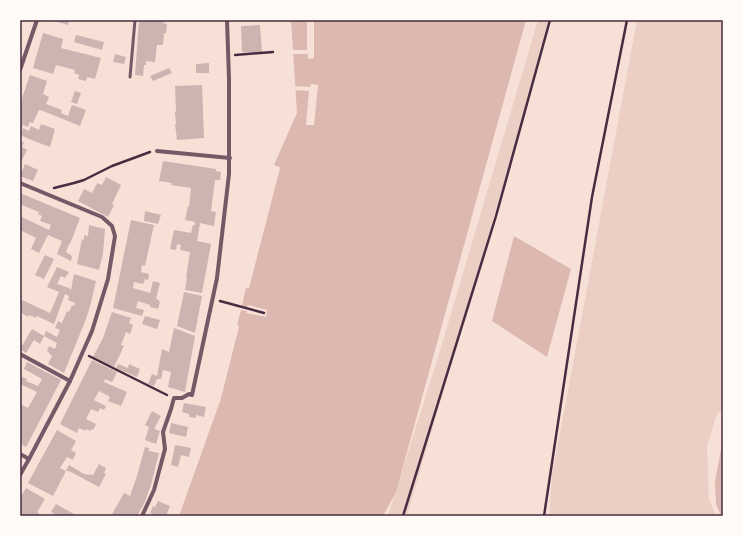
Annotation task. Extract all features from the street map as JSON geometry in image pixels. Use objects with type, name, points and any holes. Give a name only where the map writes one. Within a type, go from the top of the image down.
[{"type":"street","points":[[20,70],[37,20]]},
{"type":"street","points":[[142,516],[154,490],[165,449],[163,432],[174,400],[189,394],[192,395],[217,278],[230,158],[227,20]]},
{"type":"street","points":[[157,151],[230,158]]},
{"type":"street","points":[[20,183],[102,217],[112,226],[115,236],[108,279],[92,331],[70,381],[20,475]]},
{"type":"street","points":[[20,354],[70,381]]},
{"type":"street","points":[[20,454],[29,459]]},
{"type":"lane","points":[[130,77],[135,20]]},
{"type":"path","points":[[403,516],[496,216],[550,20]]},
{"type":"path","points":[[544,516],[592,198],[627,20]]},
{"type":"path","points":[[228,55],[273,52]]},
{"type":"path","points":[[40,191],[74,184],[112,166],[150,152],[157,151]]},
{"type":"path","points":[[224,303],[264,312]]},
{"type":"path","points":[[83,353],[174,400]]},
{"type":"shaded area","points":[[291,20],[526,20],[396,492],[383,516],[179,516],[219,404],[239,326],[237,325],[246,287],[249,288],[280,168],[274,165],[297,113]]},
{"type":"shaded area","points":[[538,20],[551,20],[407,516],[388,516],[439,354]]},
{"type":"shaded area","points":[[637,20],[723,20],[723,409],[717,414],[707,446],[709,500],[717,516],[549,516],[552,476]]},
{"type":"shaded area","points":[[514,236],[571,269],[547,357],[492,321]]},
{"type":"shaded area","points":[[723,438],[723,516],[721,516],[716,504],[715,482]]},
{"type":"pier","points":[[307,20],[314,20],[314,58],[308,59],[308,54],[291,54],[291,50],[307,50]]},
{"type":"pier","points":[[311,84],[318,85],[314,125],[306,125],[309,91],[293,90],[293,86],[310,87]]},
{"type":"pier","points":[[272,165],[280,167],[242,306],[247,307],[248,305],[267,310],[266,317],[246,313],[247,311],[241,310],[237,325],[239,326],[220,402],[217,402],[237,327],[235,325],[244,287],[247,285],[278,169]]},
{"type":"building","points":[[51,20],[69,20],[68,25]]},
{"type":"building","points":[[139,20],[163,20],[163,23],[167,24],[166,33],[164,33],[163,45],[157,45],[155,62],[146,61],[143,76],[135,75]]},
{"type":"building","points":[[260,25],[262,52],[242,52],[241,26]]},
{"type":"building","points":[[43,33],[63,39],[61,48],[101,58],[95,79],[87,77],[86,81],[78,79],[79,75],[74,73],[75,70],[56,65],[53,74],[33,68]]},
{"type":"building","points":[[76,35],[104,42],[102,50],[74,42]]},
{"type":"building","points":[[115,54],[126,57],[124,64],[113,62]]},
{"type":"building","points":[[209,63],[209,73],[196,73],[196,64]]},
{"type":"building","points":[[169,68],[172,73],[153,81],[150,76]]},
{"type":"building","points":[[30,75],[47,81],[43,94],[49,97],[46,104],[62,110],[61,113],[68,116],[72,105],[86,110],[80,126],[39,110],[33,123],[30,122],[28,127],[23,125],[20,134],[20,104]]},
{"type":"building","points":[[202,85],[204,138],[177,140],[175,124],[175,86]]},
{"type":"building","points":[[75,91],[81,93],[77,104],[71,102]]},
{"type":"building","points":[[41,124],[55,129],[50,147],[20,135],[23,128],[29,131],[31,126],[39,130]]},
{"type":"building","points":[[20,141],[24,143],[22,147],[27,150],[21,162],[20,162]]},
{"type":"building","points":[[163,161],[216,169],[216,171],[221,172],[220,180],[215,180],[211,211],[216,212],[214,226],[200,223],[197,241],[211,244],[202,293],[185,290],[190,252],[180,250],[181,245],[177,244],[176,250],[170,249],[174,230],[191,233],[193,225],[195,225],[195,222],[185,220],[188,206],[189,207],[191,188],[171,185],[172,183],[159,181]]},
{"type":"building","points":[[25,164],[38,170],[33,181],[20,176]]},
{"type":"building","points":[[106,177],[121,185],[108,217],[78,201],[84,189],[92,193],[97,183],[102,185]]},
{"type":"building","points":[[20,193],[80,218],[66,252],[72,256],[71,261],[57,254],[62,241],[48,235],[39,253],[31,249],[36,238],[20,230],[20,216],[49,230],[51,225],[40,221],[42,216],[38,214],[39,212],[22,205],[20,209]]},
{"type":"building","points":[[145,211],[161,215],[158,224],[144,221]]},
{"type":"building","points":[[131,220],[154,225],[145,266],[142,265],[141,272],[149,274],[148,280],[145,279],[143,284],[134,282],[133,288],[150,293],[153,281],[160,283],[156,299],[160,302],[158,309],[138,301],[136,308],[144,310],[142,316],[113,308]]},
{"type":"building","points":[[89,225],[105,229],[103,254],[99,270],[77,264],[82,239],[84,240],[84,235],[88,236]]},
{"type":"building","points":[[45,255],[54,259],[44,279],[35,275]]},
{"type":"building","points":[[57,267],[69,272],[65,278],[61,276],[57,284],[71,290],[74,274],[96,281],[86,319],[64,373],[48,364],[52,356],[47,351],[49,346],[55,349],[57,343],[44,336],[46,331],[57,337],[60,330],[55,328],[58,321],[62,323],[67,311],[69,312],[72,305],[74,306],[75,303],[68,300],[69,296],[65,294],[54,324],[37,316],[36,318],[29,315],[28,317],[20,312],[20,304],[22,300],[50,313],[59,292],[47,287]]},
{"type":"building","points":[[184,292],[202,296],[195,333],[177,326]]},
{"type":"building","points":[[112,312],[131,318],[129,323],[133,325],[130,334],[126,332],[121,345],[124,346],[114,367],[93,357],[103,338]]},
{"type":"building","points":[[145,316],[160,320],[157,329],[142,324]]},
{"type":"building","points":[[174,328],[195,336],[185,392],[168,387],[171,372],[163,370],[161,379],[157,379],[154,386],[148,384],[152,374],[157,376],[162,349],[169,352]]},
{"type":"building","points":[[32,329],[44,336],[40,344],[34,340],[26,353],[20,349]]},
{"type":"building","points":[[92,360],[117,372],[112,382],[105,379],[104,382],[127,392],[121,406],[108,401],[110,397],[99,391],[94,400],[106,406],[104,410],[100,408],[98,412],[91,409],[86,419],[96,424],[93,430],[91,429],[90,431],[86,429],[85,431],[79,428],[77,433],[60,424]]},
{"type":"building","points":[[27,362],[61,380],[26,447],[20,443],[20,404],[28,408],[37,392],[20,384],[20,376],[27,379],[26,381],[38,386],[42,379],[24,369]]},
{"type":"building","points":[[118,364],[128,368],[129,364],[140,369],[137,377],[116,368]]},
{"type":"building","points":[[184,403],[206,407],[204,417],[196,415],[196,418],[189,417],[189,414],[182,412]]},
{"type":"building","points":[[152,411],[161,416],[154,429],[160,431],[156,444],[145,440],[149,427],[145,425]]},
{"type":"building","points":[[171,423],[188,427],[186,437],[169,433]]},
{"type":"building","points":[[57,430],[76,441],[71,450],[76,453],[73,460],[67,457],[60,468],[66,471],[53,496],[28,483]]},
{"type":"building","points":[[175,445],[191,448],[189,457],[181,455],[178,467],[171,465]]},
{"type":"building","points":[[145,447],[149,448],[149,451],[159,453],[151,485],[144,504],[137,516],[111,516],[124,493],[130,496]]},
{"type":"building","points":[[99,464],[106,468],[104,473],[106,474],[99,487],[69,471],[66,471],[69,465],[84,474],[93,475]]},
{"type":"building","points":[[26,488],[45,499],[37,512],[39,513],[38,515],[20,516],[20,498]]},
{"type":"building","points":[[158,501],[170,506],[166,516],[157,516],[150,513],[153,506],[155,507]]},
{"type":"building","points":[[56,504],[74,514],[73,516],[58,516],[51,512]]}]
